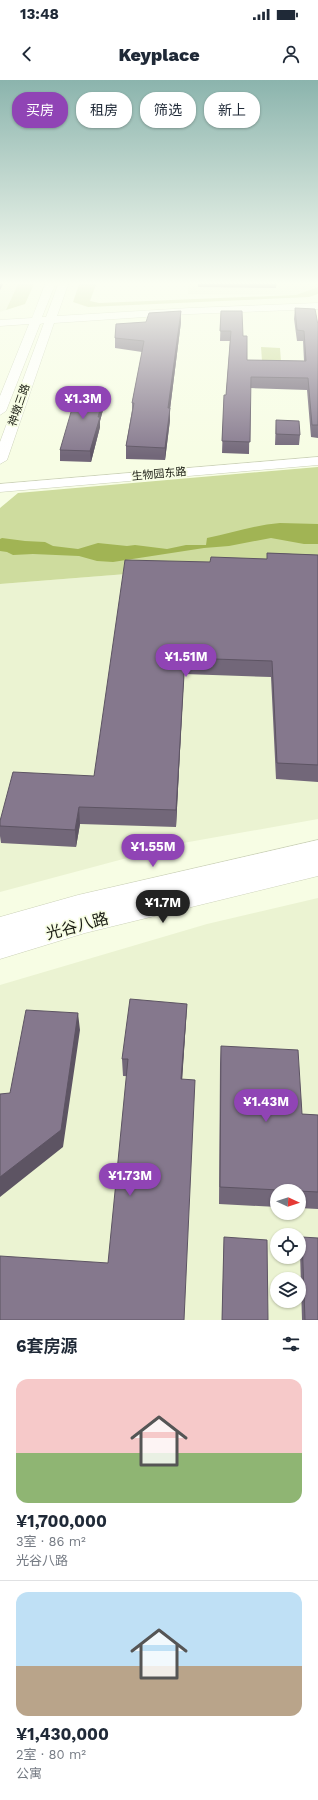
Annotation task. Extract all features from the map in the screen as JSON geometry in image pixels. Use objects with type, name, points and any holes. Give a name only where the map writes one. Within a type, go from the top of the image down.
[{"type":"main road","name":"光谷八路","points":[[0,928],[78,905],[318,849]]},
{"type":"main road","name":"光谷八路","points":[[0,948],[85,923],[318,867]]},
{"type":"street","name":"神墩三路","points":[[0,411],[27,340]]},
{"type":"street","name":"神墩三路","points":[[0,460],[42,340]]},
{"type":"street","name":"生物园东路","points":[[0,488],[318,461]]},
{"type":"shaded area","points":[[261,347],[280,348],[281,362],[262,361]]},
{"type":"shaded area","points":[[318,467],[318,559],[0,584],[0,508],[18,493]]},
{"type":"shaded area","points":[[280,523],[318,524],[318,544],[304,544],[271,538],[229,546],[204,548],[113,562],[97,561],[79,556],[33,554],[13,555],[0,551],[0,539],[2,538],[45,542],[53,546],[78,549],[98,543],[127,546],[135,545],[167,549],[186,545],[206,545],[207,538],[253,527]]},
{"type":"shaded area","points":[[318,559],[318,819],[183,843],[0,892],[0,584]]},
{"type":"shaded area","points":[[318,898],[318,1320],[0,1320],[0,985],[207,924]]},
{"type":"building","points":[[133,340],[177,340],[168,408],[170,408],[165,448],[126,446],[134,403],[132,403],[144,341]]},
{"type":"building","points":[[230,340],[247,340],[247,360],[306,361],[305,340],[318,340],[318,425],[312,425],[308,378],[251,377],[250,442],[222,441],[224,395],[226,395]]},
{"type":"building","points":[[78,388],[106,389],[98,417],[100,417],[90,451],[60,450]]},
{"type":"building","points":[[276,420],[299,421],[300,435],[276,434]]},
{"type":"building","points":[[267,553],[318,555],[318,765],[277,763],[272,661],[185,658],[176,810],[79,807],[75,830],[0,826],[13,772],[94,776],[125,560],[210,562],[211,557],[267,559]]},
{"type":"building","points":[[130,999],[187,1004],[181,1079],[195,1080],[184,1320],[0,1320],[0,1256],[108,1263],[128,1059],[122,1059]]},
{"type":"building","points":[[26,1010],[78,1013],[61,1130],[0,1177],[0,1094],[10,1093]]},
{"type":"building","points":[[221,1046],[298,1050],[302,1114],[318,1115],[318,1192],[306,1191],[306,1184],[270,1184],[270,1190],[220,1187]]},
{"type":"building","points":[[224,1237],[267,1240],[268,1320],[222,1320]]},
{"type":"building","points":[[306,1237],[318,1238],[318,1320],[305,1320],[306,1272],[303,1272],[303,1264],[306,1264]]}]
